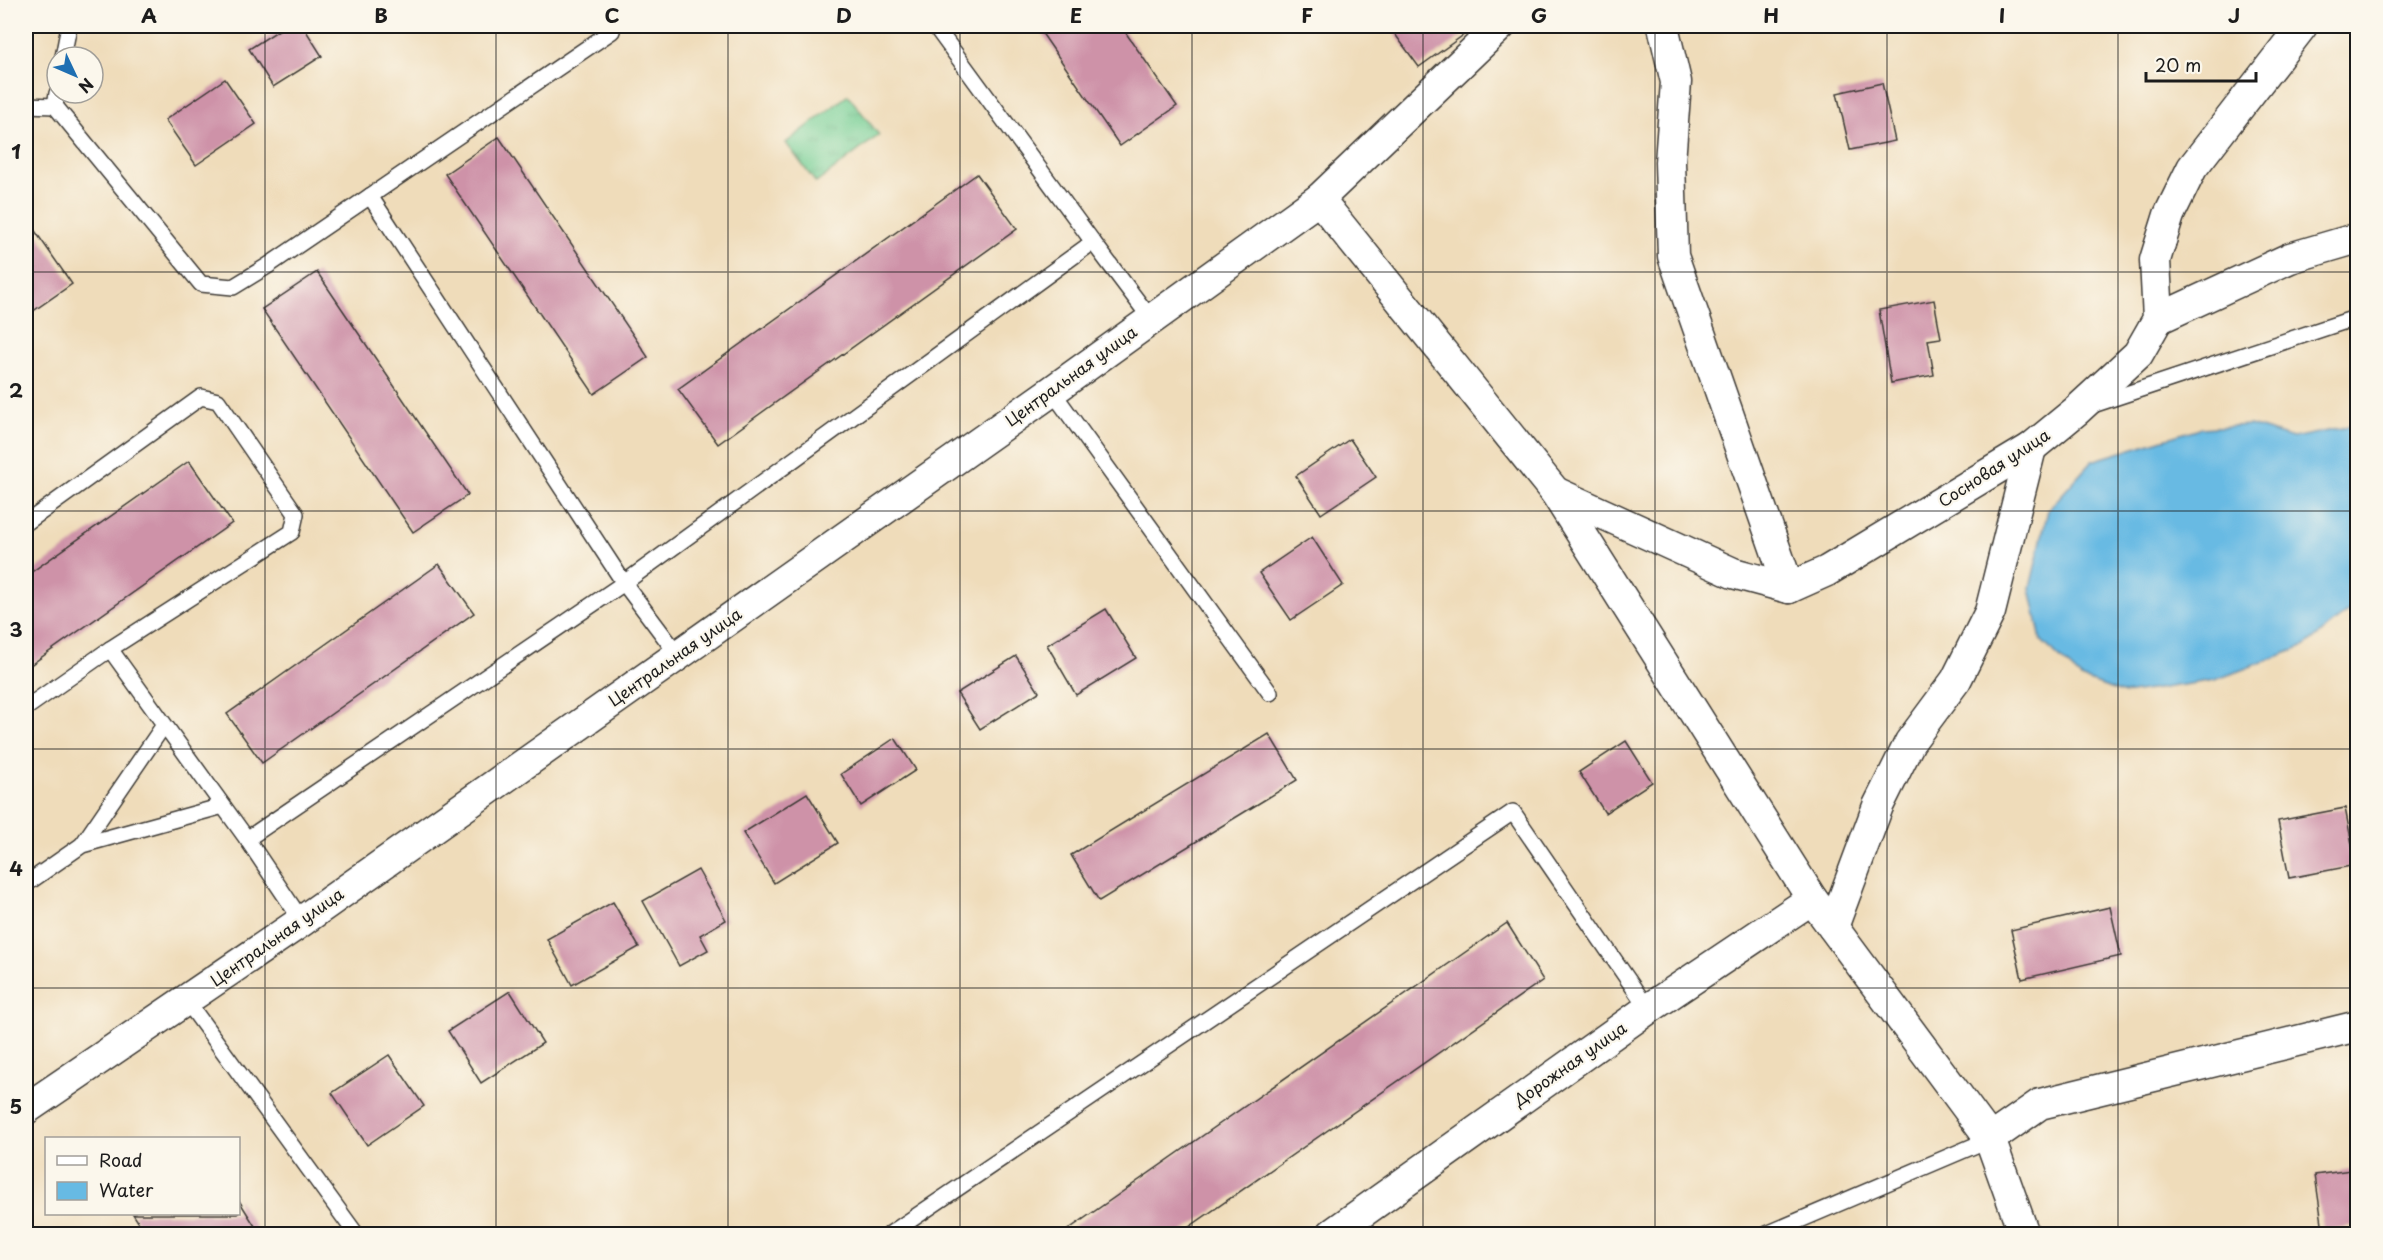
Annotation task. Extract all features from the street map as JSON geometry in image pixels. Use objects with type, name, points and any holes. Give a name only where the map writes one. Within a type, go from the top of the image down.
[{"type":"street","name":"Центральная улица","points":[[26,1109],[302,921],[1052,391],[1319,199],[1500,26]]},
{"type":"street","points":[[1663,26],[1676,82],[1670,162],[1673,256],[1788,588]]},
{"type":"street","points":[[2302,26],[2192,168],[2169,215],[2155,260],[2158,319],[2290,258],[2358,238]]},
{"type":"street","points":[[1319,199],[1555,492],[1812,899],[1990,1139],[2024,1234]]},
{"type":"street","name":"Сосновая улица","points":[[1788,588],[1827,571],[2031,447],[2076,411],[2138,354],[2158,319]]},
{"type":"street","points":[[1833,927],[1878,806],[1910,742],[1956,680],[1990,612],[2031,447]]},
{"type":"street","points":[[1555,492],[1733,573],[1788,588]]},
{"type":"street","name":"Дорожная улица","points":[[1332,1234],[1648,1009],[1812,899]]},
{"type":"street","points":[[1990,1139],[2040,1104],[2358,1026]]},
{"type":"lane","points":[[65,45],[69,26]]},
{"type":"lane","points":[[935,26],[1151,319]]},
{"type":"lane","points":[[60,105],[201,284],[233,287],[269,265],[612,31]]},
{"type":"lane","points":[[26,105],[45,102]]},
{"type":"lane","points":[[370,196],[624,583],[678,655]]},
{"type":"lane","points":[[247,839],[624,583],[1093,242]]},
{"type":"lane","points":[[2076,411],[2358,317]]},
{"type":"lane","points":[[1052,391],[1270,693]]},
{"type":"lane","points":[[26,523],[201,397],[218,401],[296,514],[292,532],[110,649],[26,708]]},
{"type":"lane","points":[[110,649],[247,839],[302,921]]},
{"type":"lane","points":[[82,845],[164,725]]},
{"type":"lane","points":[[26,884],[82,845],[223,806]]},
{"type":"lane","points":[[890,1234],[1513,812],[1648,1009]]},
{"type":"lane","points":[[186,1000],[356,1234]]},
{"type":"lane","points":[[1767,1234],[1990,1139]]},
{"type":"green space","points":[[848,95],[879,135],[816,183],[786,143]]},
{"type":"water","points":[[2250,425],[2293,438],[2357,425],[2357,604],[2305,646],[2215,680],[2124,694],[2081,678],[2041,640],[2030,588],[2048,510],[2092,461],[2200,428]]},
{"type":"building","points":[[285,26],[303,26],[322,56],[273,87],[249,49]]},
{"type":"building","points":[[1037,26],[1121,26],[1177,106],[1120,146]]},
{"type":"building","points":[[1389,26],[1476,26],[1419,67]]},
{"type":"building","points":[[225,79],[256,124],[196,165],[165,120]]},
{"type":"building","points":[[1882,83],[1895,141],[1850,150],[1837,93]]},
{"type":"building","points":[[499,137],[648,357],[594,394],[445,174]]},
{"type":"building","points":[[977,174],[1017,229],[718,444],[678,389]]},
{"type":"building","points":[[26,218],[72,284],[26,316]]},
{"type":"building","points":[[317,272],[468,495],[413,532],[262,309]]},
{"type":"building","points":[[1934,300],[1941,338],[1928,340],[1934,375],[1891,383],[1879,310]]},
{"type":"building","points":[[1350,439],[1376,477],[1321,514],[1296,476]]},
{"type":"building","points":[[189,461],[232,523],[26,668],[26,576]]},
{"type":"building","points":[[1312,537],[1343,585],[1291,620],[1259,573]]},
{"type":"building","points":[[439,564],[474,613],[262,763],[227,714]]},
{"type":"building","points":[[1106,609],[1136,658],[1076,695],[1047,645]]},
{"type":"building","points":[[1016,656],[1039,692],[980,729],[957,693]]},
{"type":"building","points":[[1269,734],[1297,780],[1099,901],[1071,855]]},
{"type":"building","points":[[895,738],[916,770],[861,806],[841,774]]},
{"type":"building","points":[[1626,741],[1652,782],[1605,813],[1579,772]]},
{"type":"building","points":[[807,793],[838,843],[774,883],[743,833]]},
{"type":"building","points":[[2345,808],[2356,865],[2289,878],[2278,821]]},
{"type":"building","points":[[698,870],[726,920],[700,935],[708,950],[679,966],[643,901]]},
{"type":"building","points":[[613,902],[639,947],[572,985],[547,939]]},
{"type":"building","points":[[2110,907],[2121,956],[2022,979],[2011,930]]},
{"type":"building","points":[[1507,923],[1543,980],[1179,1234],[1062,1234]]},
{"type":"building","points":[[510,991],[543,1043],[481,1083],[448,1031]]},
{"type":"building","points":[[389,1055],[424,1106],[367,1145],[332,1093]]},
{"type":"building","points":[[2358,1169],[2358,1225],[2323,1230],[2315,1175]]},
{"type":"building","points":[[240,1202],[258,1231],[252,1234],[146,1234],[134,1215],[240,1215]]}]
